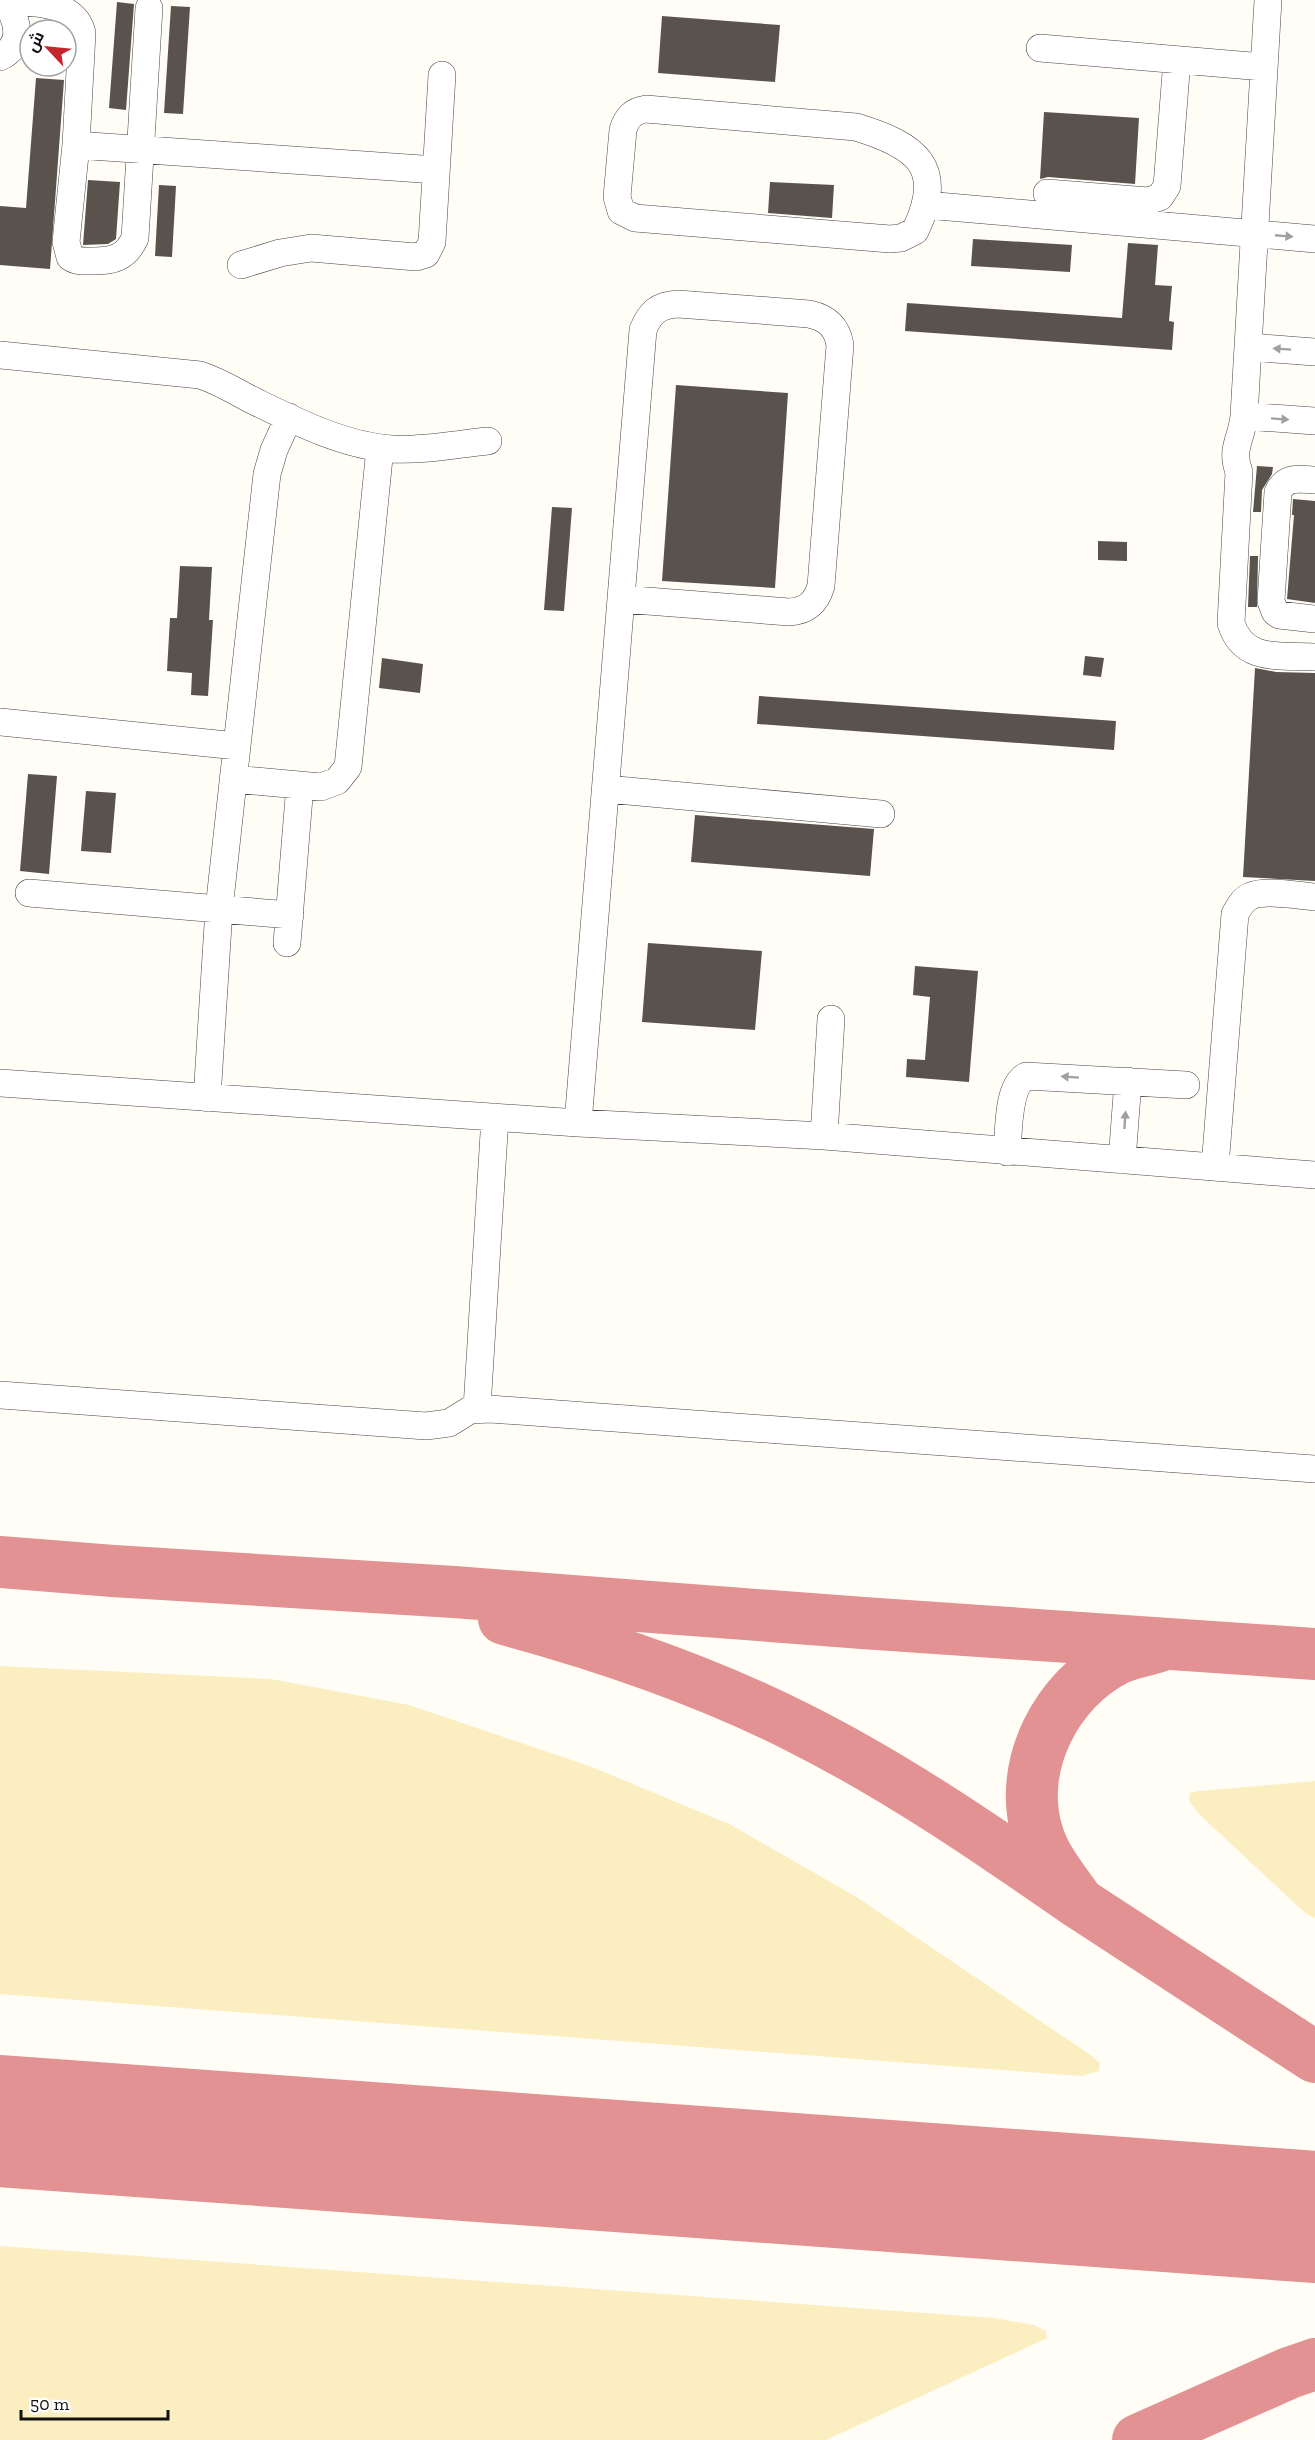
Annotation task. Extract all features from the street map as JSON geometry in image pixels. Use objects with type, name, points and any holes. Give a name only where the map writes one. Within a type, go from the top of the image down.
[{"type":"lane","points":[[1268,0],[1244,422],[1250,440],[1247,462],[1239,472],[1231,624],[1234,635],[1246,648],[1253,651],[1315,657]]},
{"type":"lane","points":[[0,57],[13,46],[18,32],[14,13],[3,1]]},
{"type":"lane","points":[[3,1],[51,5],[73,15],[80,22],[82,33],[76,145],[66,242],[70,256],[80,261],[110,261],[125,254],[135,238],[149,9]]},
{"type":"lane","points":[[1040,48],[1263,67]]},
{"type":"lane","points":[[1047,193],[1148,201],[1161,197],[1167,186],[1177,60]]},
{"type":"lane","points":[[241,265],[280,253],[311,248],[421,256],[430,249],[442,75]]},
{"type":"lane","points":[[646,109],[856,128],[885,136],[909,149],[926,172],[928,186],[926,205],[915,231],[901,238],[890,239],[635,218],[621,211],[616,197],[623,129],[626,120],[632,114],[646,109]]},
{"type":"lane","points":[[76,145],[436,170]]},
{"type":"lane","points":[[926,205],[1254,224],[1315,220]]},
{"type":"lane","points":[[1254,224],[1315,239]]},
{"type":"lane","points":[[578,1123],[643,330],[647,318],[655,309],[666,304],[809,314],[821,316],[831,323],[838,333],[840,345],[822,574],[817,597],[810,606],[801,611],[789,612],[621,599]]},
{"type":"lane","points":[[1249,347],[1315,352]]},
{"type":"lane","points":[[0,355],[200,375],[229,386],[255,402],[289,417],[349,441],[380,448],[406,449],[488,441]]},
{"type":"lane","points":[[207,1098],[219,909],[267,474],[274,450],[289,417]]},
{"type":"lane","points":[[1244,422],[1315,421]]},
{"type":"lane","points":[[233,779],[321,787],[337,781],[348,767],[380,448]]},
{"type":"lane","points":[[1315,480],[1293,479],[1281,486],[1276,499],[1272,607],[1275,612],[1285,617],[1315,619]]},
{"type":"lane","points":[[1235,531],[1275,533]]},
{"type":"lane","points":[[0,722],[237,746]]},
{"type":"lane","points":[[287,943],[300,785]]},
{"type":"lane","points":[[606,789],[881,814]]},
{"type":"lane","points":[[29,893],[290,915]]},
{"type":"lane","points":[[1215,1167],[1235,914],[1240,904],[1248,896],[1259,893],[1315,897]]},
{"type":"lane","points":[[824,1136],[831,1019]]},
{"type":"lane","points":[[1007,1152],[1013,1091],[1021,1078],[1031,1074],[1186,1085]]},
{"type":"lane","points":[[1122,1160],[1128,1081]]},
{"type":"lane","points":[[0,1083],[495,1118],[824,1136],[1315,1175]]},
{"type":"lane","points":[[477,1408],[495,1118]]},
{"type":"lane","points":[[0,1395],[426,1426],[449,1422],[477,1408],[1315,1469]]},
{"type":"sand","points":[[0,1666],[271,1679],[409,1705],[592,1767],[731,1825],[858,1898],[1092,2056],[1100,2063],[1099,2071],[1081,2076],[0,1994]]},
{"type":"sand","points":[[1315,1781],[1315,1918],[1304,1912],[1199,1814],[1189,1801],[1190,1793],[1199,1791]]},
{"type":"sand","points":[[0,2246],[994,2318],[1034,2325],[1046,2331],[1047,2338],[826,2440],[0,2440]]},
{"type":"building","points":[[117,2],[134,4],[126,110],[109,108]]},
{"type":"building","points":[[171,6],[190,7],[183,114],[164,113]]},
{"type":"building","points":[[662,16],[780,25],[775,82],[658,73]]},
{"type":"building","points":[[36,78],[64,80],[50,269],[0,265],[0,206],[26,208]]},
{"type":"building","points":[[1044,112],[1139,118],[1135,184],[1048,177],[1040,179]]},
{"type":"building","points":[[88,180],[120,182],[116,239],[108,244],[83,245]]},
{"type":"building","points":[[770,182],[834,185],[832,218],[768,213]]},
{"type":"building","points":[[159,185],[176,186],[172,257],[155,256]]},
{"type":"building","points":[[973,239],[1072,245],[1070,272],[971,266]]},
{"type":"building","points":[[1128,243],[1158,245],[1155,285],[1172,286],[1169,321],[1174,322],[1172,350],[905,331],[907,303],[1122,318]]},
{"type":"building","points":[[676,385],[788,393],[775,588],[662,581]]},
{"type":"building","points":[[1257,466],[1273,467],[1272,474],[1262,490],[1261,512],[1253,512]]},
{"type":"building","points":[[1293,499],[1315,501],[1315,603],[1287,599],[1294,515],[1292,515]]},
{"type":"building","points":[[552,507],[572,508],[564,611],[544,610]]},
{"type":"building","points":[[1098,541],[1127,542],[1127,561],[1098,560]]},
{"type":"building","points":[[1250,556],[1258,556],[1257,607],[1248,607]]},
{"type":"building","points":[[180,566],[212,567],[209,620],[213,620],[208,696],[191,695],[192,673],[167,671],[170,618],[177,618]]},
{"type":"building","points":[[1085,656],[1104,658],[1101,677],[1083,675]]},
{"type":"building","points":[[382,658],[423,664],[420,693],[379,688]]},
{"type":"building","points":[[1255,668],[1276,672],[1315,673],[1315,881],[1243,877]]},
{"type":"building","points":[[759,696],[1116,721],[1114,750],[757,724]]},
{"type":"building","points":[[28,774],[57,776],[49,874],[20,871]]},
{"type":"building","points":[[86,791],[116,793],[111,853],[81,851]]},
{"type":"building","points":[[695,815],[874,829],[870,876],[691,862]]},
{"type":"building","points":[[648,943],[762,951],[755,1030],[642,1022]]},
{"type":"building","points":[[915,966],[978,971],[969,1082],[906,1077],[907,1059],[925,1060],[930,997],[913,995]]},
{"type":"taxiway","points":[[0,1562],[1315,1654]]},
{"type":"taxiway","points":[[504,1619],[579,1641],[690,1679],[797,1727],[906,1788],[1079,1903]]},
{"type":"taxiway","points":[[1157,1647],[1117,1659],[1096,1672],[1076,1689],[1060,1709],[1047,1732],[1038,1756],[1033,1781],[1032,1807],[1040,1842],[1055,1869],[1079,1903],[1315,2057]]},
{"type":"taxiway","points":[[1138,2440],[1289,2373],[1315,2364]]},
{"type":"runway","points":[[0,2121],[1315,2217]]}]
